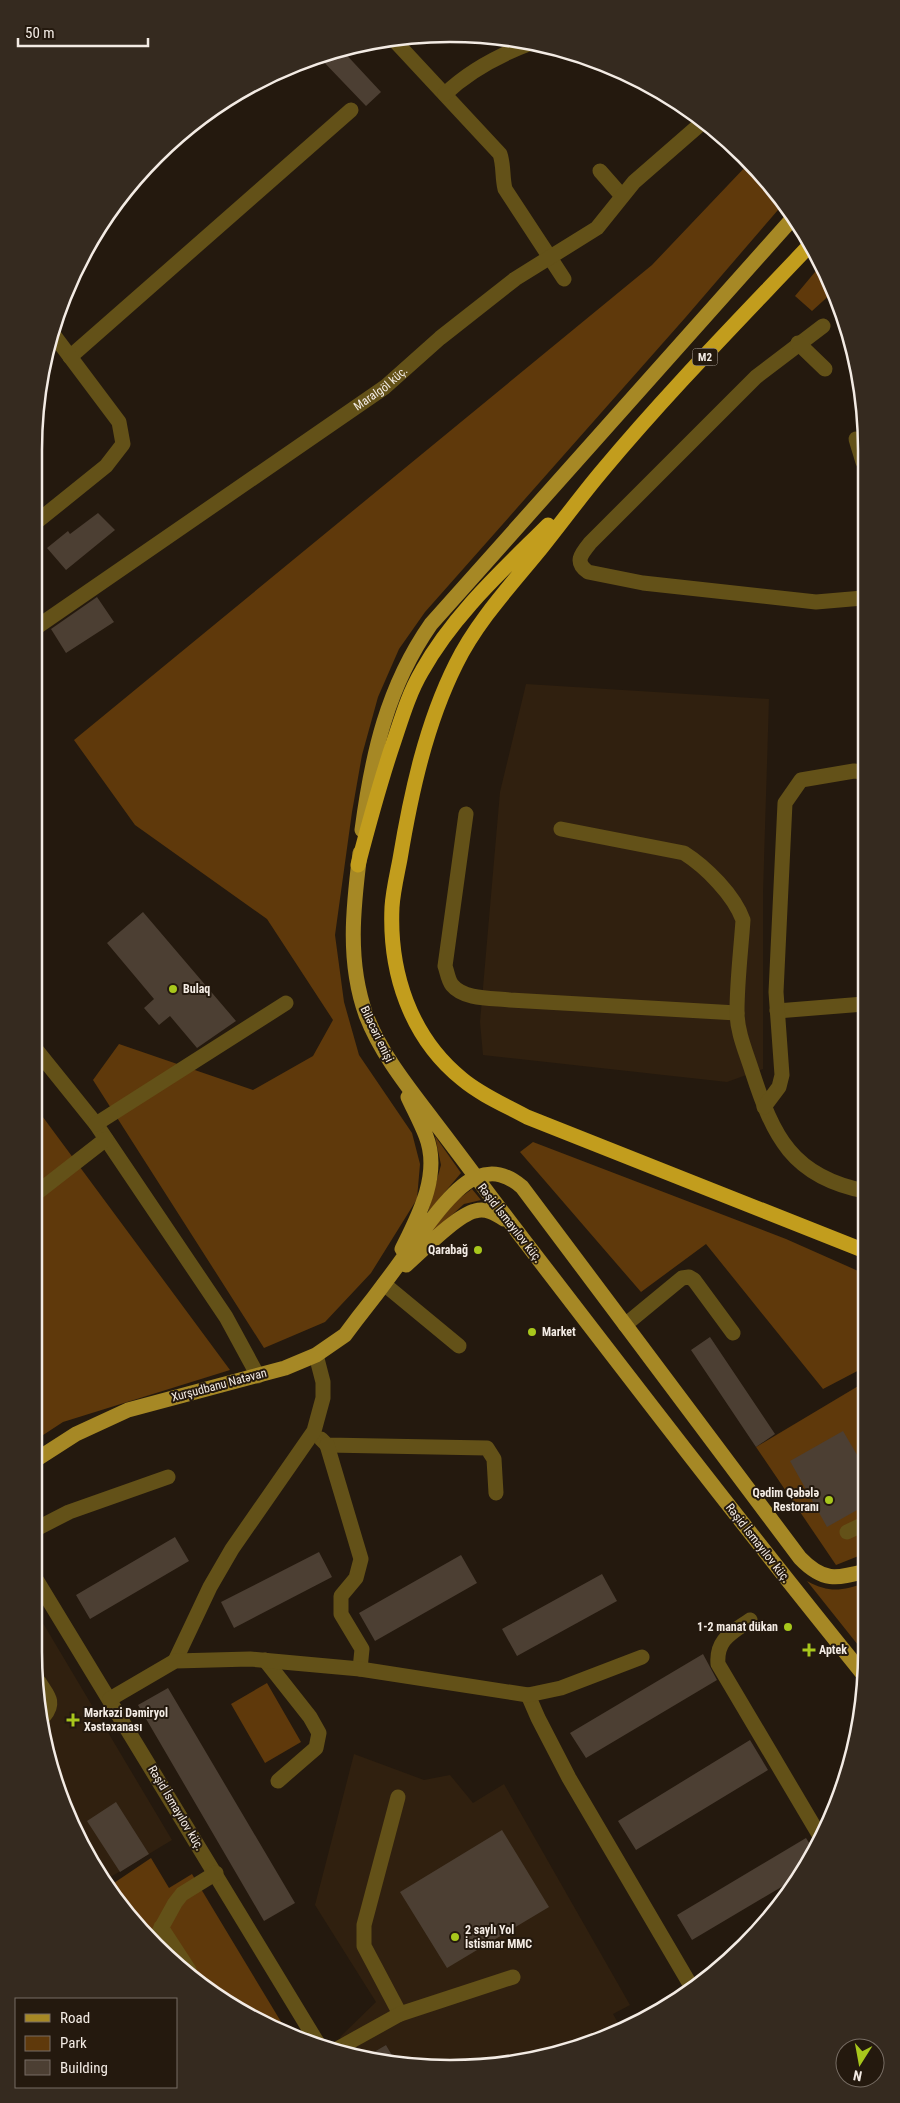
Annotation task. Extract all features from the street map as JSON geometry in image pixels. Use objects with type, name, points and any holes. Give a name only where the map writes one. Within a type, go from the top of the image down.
[{"type":"highway","name":"M2","points":[[602,471],[805,250]]},
{"type":"highway","points":[[358,865],[381,780],[410,694],[422,670],[449,630],[470,605],[602,471]]},
{"type":"highway","points":[[602,471],[480,624],[457,662],[438,704],[419,771],[392,904],[395,967],[405,1000],[420,1031],[438,1056],[462,1079],[490,1098],[527,1117],[858,1248]]},
{"type":"main road","name":"Biləcəri enişi","points":[[475,1177],[393,1067],[367,1018],[358,991],[352,954],[358,865],[366,801],[376,751],[388,708],[412,651],[431,624],[788,223]]},
{"type":"main road","points":[[384,1284],[419,1214],[429,1183],[432,1164],[427,1137],[393,1067]]},
{"type":"main road","name":"Rəşid İsmayılov küç.","points":[[857,1667],[791,1587],[475,1177],[487,1174],[500,1174],[514,1180],[522,1187],[800,1558],[815,1572],[829,1577],[845,1577],[858,1573]]},
{"type":"main road","points":[[384,1284],[436,1213],[450,1198],[475,1177]]},
{"type":"main road","points":[[384,1284],[462,1216],[474,1211],[484,1210],[493,1212],[512,1225]]},
{"type":"main road","name":"Xurşudbanu Natəvan","points":[[42,1456],[76,1434],[128,1410],[258,1376],[285,1368],[316,1355],[345,1334],[384,1284]]},
{"type":"street","points":[[399,46],[500,154],[503,164],[502,179],[505,189],[564,279]]},
{"type":"street","points":[[445,94],[455,84],[501,55],[519,48]]},
{"type":"street","points":[[70,356],[351,110]]},
{"type":"street","name":"Maralgöl küç.","points":[[42,623],[385,387],[440,338],[492,296],[548,257],[597,228],[634,182],[698,127]]},
{"type":"street","points":[[600,170],[622,196]]},
{"type":"street","points":[[823,326],[798,343],[756,377],[590,543],[581,554],[579,562],[588,572],[643,583],[816,602],[858,598]]},
{"type":"street","points":[[42,518],[106,466],[123,444],[119,422],[58,340]]},
{"type":"street","points":[[798,343],[825,369]]},
{"type":"street","points":[[856,438],[858,444]]},
{"type":"street","points":[[764,1107],[779,1087],[782,1074],[776,992],[785,803],[802,780],[858,771]]},
{"type":"street","points":[[466,814],[445,966],[452,985],[476,996],[510,1000],[737,1013]]},
{"type":"street","points":[[561,829],[684,853],[700,863],[738,908],[743,920],[737,1013],[743,1044],[764,1107],[783,1143],[803,1166],[823,1177],[858,1188]]},
{"type":"street","points":[[96,1124],[286,1003]]},
{"type":"street","points":[[778,1010],[858,1004]]},
{"type":"street","points":[[42,1057],[96,1124],[226,1317],[258,1376]]},
{"type":"street","points":[[42,1189],[106,1139]]},
{"type":"street","points":[[625,1325],[682,1278],[689,1277],[694,1280],[733,1334]]},
{"type":"street","points":[[384,1284],[459,1346]]},
{"type":"street","points":[[175,1661],[210,1587],[232,1549],[314,1431],[323,1398],[323,1382],[316,1355]]},
{"type":"street","points":[[314,1431],[327,1445],[361,1559],[356,1578],[341,1596],[341,1614],[362,1650],[360,1669]]},
{"type":"street","points":[[327,1445],[474,1446],[487,1448],[494,1459],[496,1493]]},
{"type":"street","points":[[42,1526],[69,1512],[168,1477]]},
{"type":"street","points":[[847,1532],[858,1527]]},
{"type":"street","name":"Rəşid İsmayılov küç.","points":[[42,1589],[315,2038]]},
{"type":"street","points":[[750,1620],[720,1643],[717,1654],[718,1664],[816,1830]]},
{"type":"street","points":[[110,1699],[175,1661],[265,1660],[360,1669],[528,1695],[561,1688],[642,1657]]},
{"type":"street","points":[[265,1660],[310,1717],[319,1733],[316,1748],[278,1781]]},
{"type":"street","points":[[44,1692],[50,1701],[50,1709],[47,1712]]},
{"type":"street","points":[[528,1695],[569,1778],[689,1983]]},
{"type":"street","points":[[398,1797],[364,1925],[364,1946],[400,2014]]},
{"type":"street","points":[[157,1935],[182,1894],[216,1873]]},
{"type":"street","points":[[161,1927],[183,1960]]},
{"type":"street","points":[[342,2046],[400,2014],[513,1977]]},
{"type":"shaded area","points":[[526,684],[769,699],[763,893],[763,1069],[727,1082],[483,1055],[480,1022],[500,792]]},
{"type":"shaded area","name":"Mərkəzi Dəmiryol Xəstəxanası","points":[[42,1621],[172,1840],[110,1877],[97,1857],[74,1809],[56,1758],[50,1732],[43,1680]]},
{"type":"shaded area","points":[[354,1754],[424,1780],[450,1775],[473,1803],[504,1784],[630,2005],[613,2014],[618,2023],[606,2029],[555,2047],[503,2057],[477,2060],[423,2060],[393,2056],[386,2045],[372,2053],[348,2048],[340,2037],[376,2002],[315,1905]]},
{"type":"green space","points":[[744,168],[778,209],[425,612],[399,649],[378,697],[362,755],[335,935],[344,1002],[359,1055],[412,1133],[420,1164],[417,1199],[371,1273],[325,1322],[264,1348],[93,1080],[119,1044],[253,1090],[313,1056],[333,1020],[267,919],[135,825],[74,740],[652,265]]},
{"type":"green space","points":[[816,271],[827,297],[812,311],[795,296]]},
{"type":"green space","points":[[42,1116],[230,1370],[63,1422],[42,1436]]},
{"type":"green space","points":[[435,1136],[461,1173],[428,1212],[441,1165]]},
{"type":"green space","points":[[533,1142],[786,1239],[858,1271],[858,1371],[823,1389],[706,1244],[641,1292],[520,1152]]},
{"type":"green space","points":[[472,1189],[481,1200],[464,1204],[418,1246],[457,1200]]},
{"type":"green space","name":"Qədim Qəbələ Restoranı","points":[[858,1386],[858,1556],[836,1565],[756,1447]]},
{"type":"green space","points":[[807,1581],[823,1588],[836,1590],[858,1585],[858,1645]]},
{"type":"green space","points":[[267,1683],[301,1742],[265,1763],[231,1704]]},
{"type":"green space","points":[[151,1858],[169,1888],[192,1874],[282,2024],[246,2006],[224,1992],[181,1959],[144,1922],[114,1883]]},
{"type":"building","points":[[347,56],[381,92],[366,106],[324,62]]},
{"type":"building","points":[[98,513],[115,530],[66,570],[47,548],[68,531],[70,534]]},
{"type":"building","points":[[97,597],[114,622],[66,653],[51,629]]},
{"type":"building","points":[[143,912],[236,1021],[197,1048],[170,1016],[159,1025],[144,1008],[154,999],[107,943]]},
{"type":"building","points":[[710,1337],[775,1434],[756,1447],[691,1350]]},
{"type":"building","points":[[843,1431],[858,1456],[858,1510],[827,1527],[790,1461]]},
{"type":"building","points":[[175,1537],[189,1561],[90,1619],[76,1595]]},
{"type":"building","points":[[319,1552],[332,1577],[234,1628],[221,1602]]},
{"type":"building","points":[[461,1555],[477,1583],[375,1641],[359,1613]]},
{"type":"building","points":[[602,1574],[617,1601],[517,1656],[502,1629]]},
{"type":"building","points":[[703,1654],[717,1680],[586,1758],[570,1733]]},
{"type":"building","points":[[168,1688],[295,1903],[264,1921],[138,1705]]},
{"type":"building","points":[[750,1740],[768,1770],[636,1850],[618,1821]]},
{"type":"building","points":[[116,1802],[149,1854],[120,1872],[87,1821]]},
{"type":"building","points":[[502,1830],[549,1907],[447,1968],[400,1892]]},
{"type":"building","points":[[806,1838],[810,1844],[785,1885],[692,1940],[677,1915]]},
{"type":"building","points":[[386,2045],[393,2056],[372,2053]]},
{"type":"place","name":"Bulaq","points":[[173,989]]},
{"type":"place","name":"Qarabağ","points":[[478,1250]]},
{"type":"place","name":"Market","points":[[532,1332]]},
{"type":"place","name":"Qədim Qəbələ Restoranı","points":[[829,1500]]},
{"type":"place","name":"1-2 manat dükan","points":[[788,1627]]},
{"type":"place","name":"Aptek","points":[[809,1650]]},
{"type":"place","name":"Mərkəzi Dəmiryol Xəstəxanası","points":[[73,1720]]},
{"type":"place","name":"2 saylı Yol İstismar MMC","points":[[455,1937]]}]
